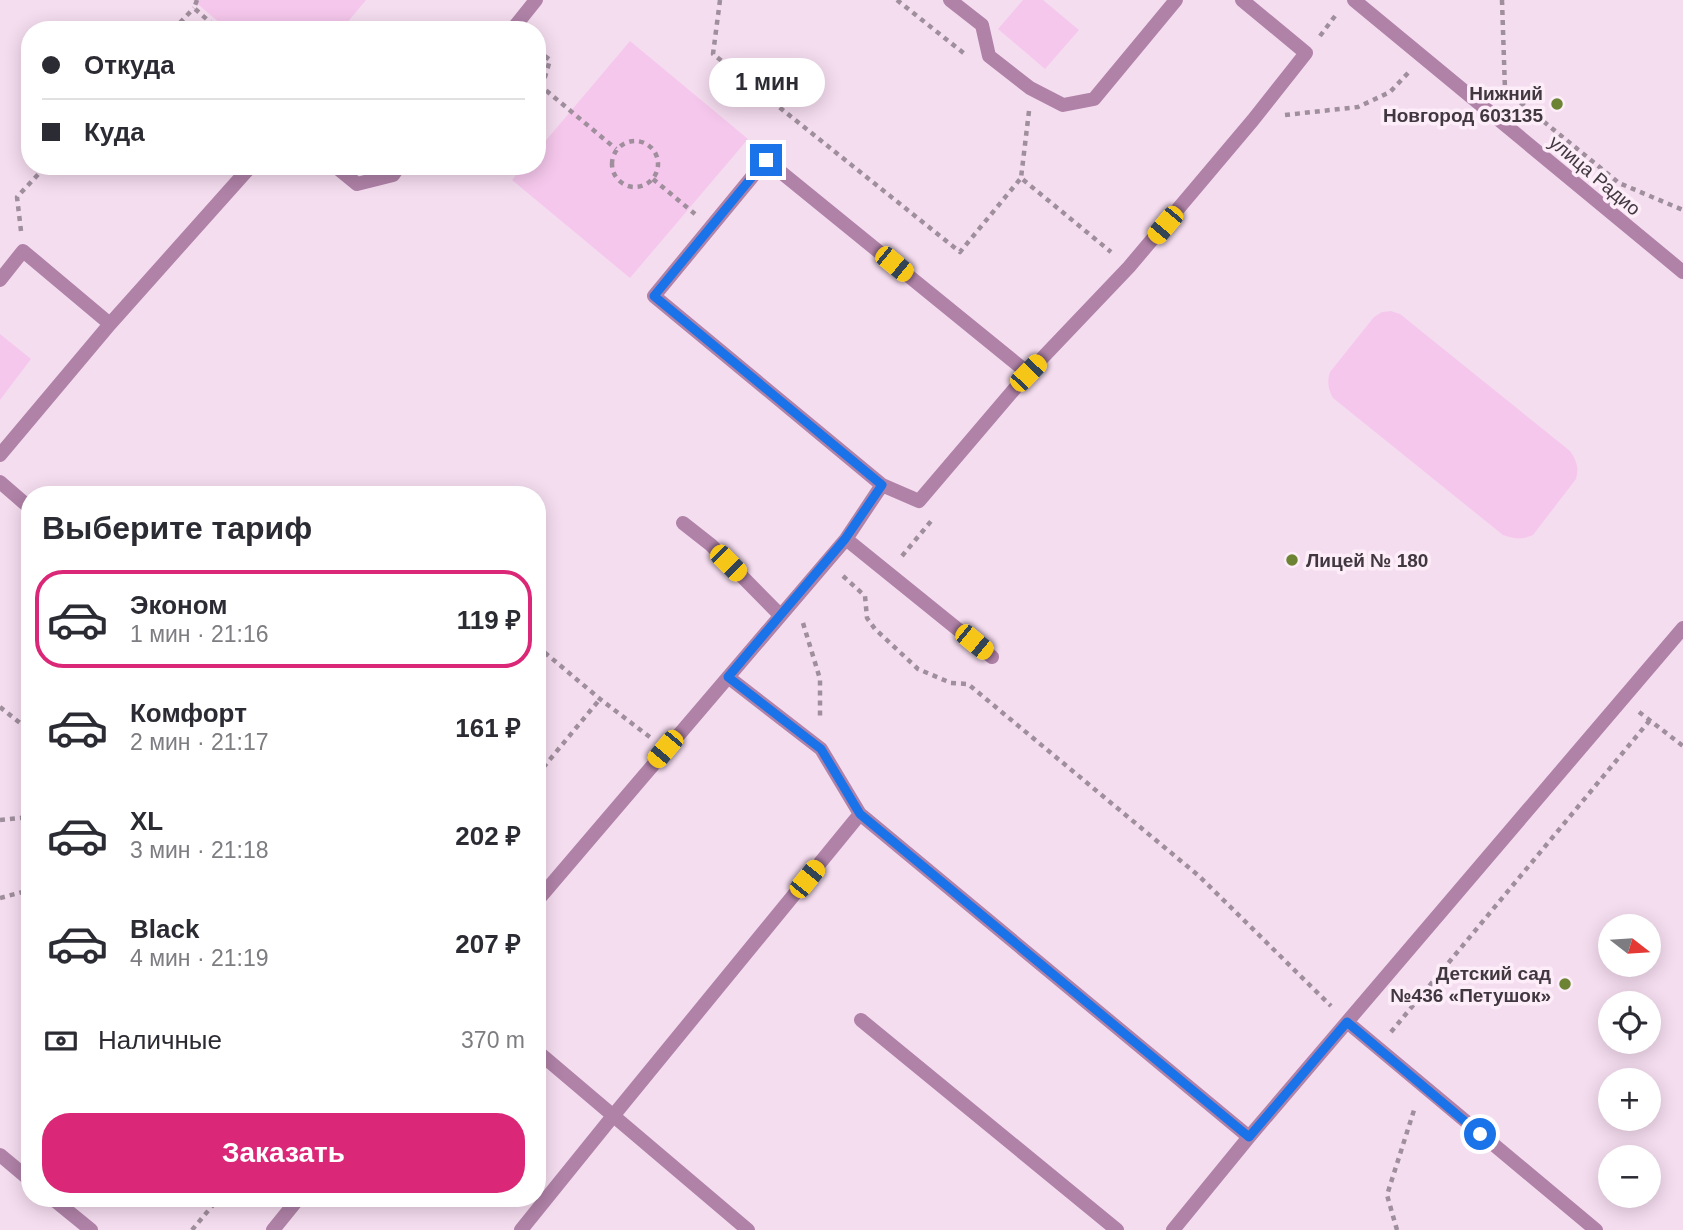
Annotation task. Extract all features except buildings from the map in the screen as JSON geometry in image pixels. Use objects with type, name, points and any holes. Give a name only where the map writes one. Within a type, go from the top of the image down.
[{"type":"street","points":[[519,21],[536,0]]},
{"type":"street","points":[[950,0],[982,25],[989,55],[1030,88],[1063,105],[1094,99],[1176,0]]},
{"type":"street","points":[[1028,373],[766,160],[654,296],[882,485],[919,501],[1028,373],[1129,267],[1306,53],[1242,0]]},
{"type":"street","name":"улица Радио","points":[[1354,0],[1683,272]]},
{"type":"street","points":[[0,455],[110,324],[243,175]]},
{"type":"street","points":[[346,175],[357,184],[389,175]]},
{"type":"street","points":[[0,280],[23,251],[110,324]]},
{"type":"street","points":[[0,482],[21,500]]},
{"type":"street","points":[[546,890],[826,562],[882,485]]},
{"type":"street","points":[[683,523],[711,545],[780,615]]},
{"type":"street","points":[[845,539],[992,657]]},
{"type":"street","points":[[1173,1230],[1249,1137],[1683,628]]},
{"type":"street","points":[[728,677],[821,749],[860,814],[1249,1137]]},
{"type":"street","points":[[546,1199],[860,814]]},
{"type":"street","points":[[861,1020],[1117,1230]]},
{"type":"street","points":[[1347,1022],[1596,1230]]},
{"type":"street","points":[[546,1059],[748,1230]]},
{"type":"street","points":[[0,1155],[21,1172]]},
{"type":"street","points":[[63,1207],[91,1230]]},
{"type":"street","points":[[273,1230],[292,1207]]},
{"type":"street","points":[[521,1230],[539,1207]]},
{"type":"path","points":[[182,21],[194,8],[197,0]]},
{"type":"path","points":[[720,0],[713,54],[960,252],[1021,178],[1029,106]]},
{"type":"path","points":[[897,0],[968,57]]},
{"type":"path","points":[[1502,0],[1505,90],[1619,183],[1683,210]]},
{"type":"path","points":[[194,8],[209,21]]},
{"type":"path","points":[[1306,53],[1340,10]]},
{"type":"path","points":[[546,57],[550,60],[546,74]]},
{"type":"path","points":[[1253,120],[1358,107],[1390,92],[1422,57]]},
{"type":"path","points":[[546,90],[617,149]]},
{"type":"path","points":[[636,141],[649,146],[654,151],[658,165],[653,179],[639,187],[631,187],[617,179],[612,164],[617,149],[636,141]]},
{"type":"path","points":[[23,251],[18,197],[38,175]]},
{"type":"path","points":[[1021,178],[1129,267]]},
{"type":"path","points":[[653,179],[711,226]]},
{"type":"path","points":[[887,572],[933,519]]},
{"type":"path","points":[[826,562],[865,596],[867,618],[871,624],[918,669],[951,683],[968,684],[1199,876],[1347,1022]]},
{"type":"path","points":[[796,597],[820,679],[821,749]]},
{"type":"path","points":[[546,654],[665,749]]},
{"type":"path","points":[[546,764],[600,699]]},
{"type":"path","points":[[1622,699],[1683,746]]},
{"type":"path","points":[[0,707],[21,724]]},
{"type":"path","points":[[1377,1049],[1650,720]]},
{"type":"path","points":[[0,820],[21,818]]},
{"type":"path","points":[[0,898],[21,892]]},
{"type":"path","points":[[1397,1230],[1387,1195],[1422,1086]]},
{"type":"path","points":[[192,1230],[211,1207]]},
{"type":"shaded area","points":[[193,0],[366,0],[348,21],[218,21]]},
{"type":"shaded area","points":[[1023,0],[1043,0],[1079,30],[1045,69],[998,29]]},
{"type":"shaded area","points":[[630,41],[748,139],[630,278],[512,180],[516,175],[546,175],[546,140]]},
{"type":"shaded area","points":[[1391,311],[1400,314],[1570,451],[1576,461],[1576,479],[1533,535],[1518,538],[1503,535],[1333,398],[1328,385],[1330,372],[1374,317]]},
{"type":"shaded area","points":[[0,334],[31,359],[0,400]]},
{"type":"place","name":"Нижний Новгород 603135","points":[[1557,104]]},
{"type":"place","name":"Лицей № 180","points":[[1292,560]]},
{"type":"place","name":"Детский сад №436 «Петушок»","points":[[1565,984]]},
{"type":"route","points":[[766,160],[654,296],[882,485],[845,539],[728,677],[821,749],[860,814],[1249,1137],[1347,1022],[1480,1134]]}]
